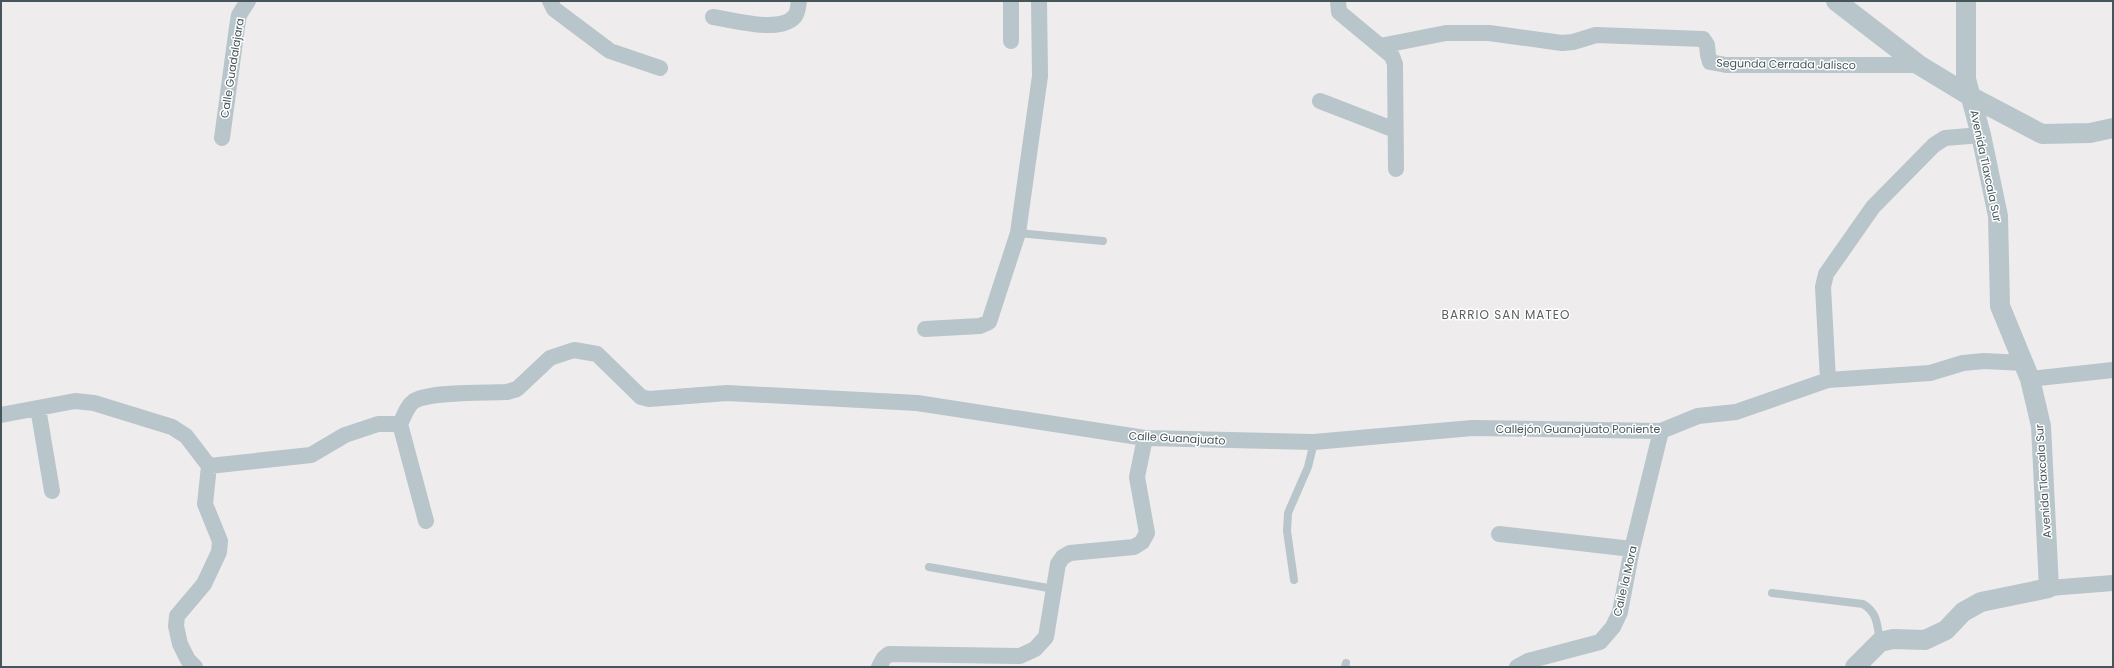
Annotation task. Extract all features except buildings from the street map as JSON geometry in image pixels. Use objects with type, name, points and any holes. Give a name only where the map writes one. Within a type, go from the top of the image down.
[{"type":"street","name":"Calle Guadalajara","points":[[222,138],[236,27],[239,15],[248,1]]},
{"type":"street","points":[[550,1],[554,9],[610,51],[660,68]]},
{"type":"street","points":[[713,17],[775,26],[786,24],[796,15],[799,1]]},
{"type":"street","points":[[1011,1],[1011,41]]},
{"type":"street","points":[[925,328],[980,326],[989,322],[1018,233],[1040,76],[1039,1]]},
{"type":"street","points":[[1338,1],[1339,12],[1392,56],[1396,64],[1396,169]]},
{"type":"street","points":[[1836,1],[1919,65],[1970,96],[2042,134],[2090,133],[2113,128]]},
{"type":"street","name":"Avenida Tlaxcala Sur","points":[[1966,1],[1964,66],[1970,96],[1981,135],[1998,216],[2000,306],[2027,371],[2041,426],[2049,588]]},
{"type":"street","name":"Segunda Cerrada Jalisco","points":[[1380,46],[1446,33],[1488,33],[1562,43],[1573,42],[1596,35],[1611,35],[1703,39],[1708,45],[1710,62],[1726,65],[1919,65]]},
{"type":"street","points":[[1320,101],[1395,130]]},
{"type":"street","points":[[1828,380],[1823,286],[1826,274],[1873,207],[1934,145],[1945,138],[1981,135]]},
{"type":"street","name":"Calle Guanajuato","points":[[400,424],[407,408],[414,401],[427,395],[507,392],[517,389],[550,358],[574,350],[597,354],[642,397],[649,399],[727,393],[916,403],[1145,438],[1314,442]]},
{"type":"street","name":"Callejón Guanajuato Poniente","points":[[1314,442],[1472,428],[1661,431],[1698,416],[1736,412],[1828,380],[1930,373],[1963,363],[1984,361],[2027,371],[2113,370]]},
{"type":"street","points":[[1,414],[75,401],[94,403],[172,427],[186,436],[209,466],[205,504],[220,541],[219,552],[204,584],[178,616],[176,626],[180,644],[188,660],[196,667]]},
{"type":"street","points":[[38,408],[52,491]]},
{"type":"street","points":[[209,466],[311,455],[345,435],[365,428],[378,424],[400,424],[426,521]]},
{"type":"street","name":"Calle la Mora","points":[[1518,667],[1528,661],[1600,642],[1613,627],[1620,612],[1632,549],[1661,431]]},
{"type":"street","points":[[879,667],[884,658],[889,654],[1020,656],[1034,649],[1046,637],[1058,564],[1063,557],[1070,553],[1134,547],[1142,542],[1147,534],[1138,477],[1145,438]]},
{"type":"street","points":[[1499,534],[1632,549]]},
{"type":"street","points":[[1855,667],[1880,642],[1893,639],[1925,640],[1946,630],[1963,612],[1981,602],[2049,588],[2113,583]]},
{"type":"lane","points":[[1018,233],[1103,241]]},
{"type":"lane","points":[[1294,580],[1287,531],[1288,513],[1308,467],[1314,442]]},
{"type":"lane","points":[[928,567],[1054,589]]},
{"type":"lane","points":[[1772,594],[1863,604],[1872,609],[1877,620],[1880,642]]},
{"type":"district","name":"BARRIO SAN MATEO","points":[[1506,314]]}]
